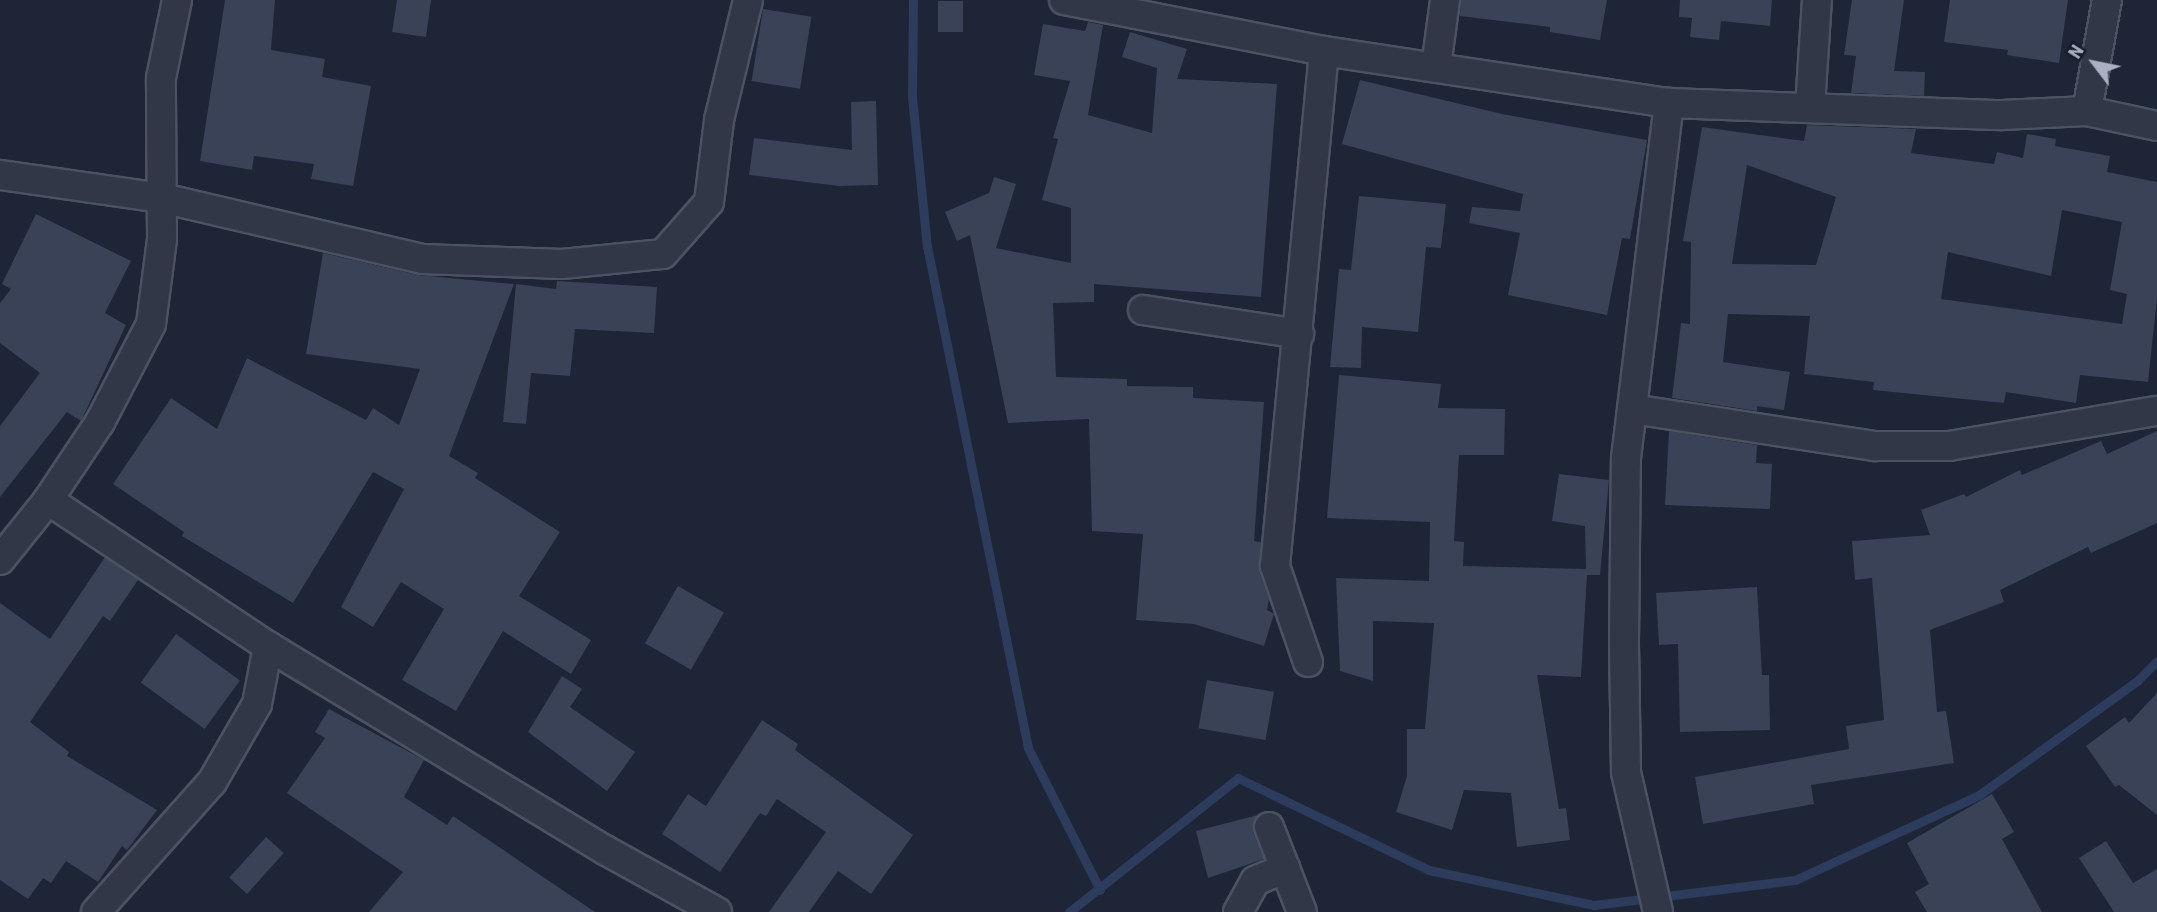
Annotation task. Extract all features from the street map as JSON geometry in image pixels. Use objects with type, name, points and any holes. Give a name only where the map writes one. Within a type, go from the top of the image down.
[{"type":"street","points":[[0,560],[48,500],[100,422],[151,324],[162,239],[161,78],[177,0]]},
{"type":"street","points":[[0,176],[162,198],[422,259],[562,264],[663,254],[709,202],[719,120],[748,0]]},
{"type":"street","points":[[1064,0],[1324,51],[1669,103],[2002,115],[2087,111],[2157,126]]},
{"type":"street","points":[[1436,67],[1445,0]]},
{"type":"street","points":[[1810,107],[1816,0]]},
{"type":"street","points":[[2087,111],[2107,0]]},
{"type":"street","points":[[1308,662],[1275,566],[1324,51]]},
{"type":"street","points":[[1658,912],[1626,772],[1626,458],[1669,103]]},
{"type":"street","points":[[1143,310],[1299,334]]},
{"type":"street","points":[[1632,409],[1875,446],[1949,446],[2157,411]]},
{"type":"street","points":[[48,500],[268,646],[605,850],[717,912]]},
{"type":"street","points":[[96,912],[212,782],[257,704],[268,646]]},
{"type":"street","points":[[1269,827],[1302,912]]},
{"type":"street","points":[[1238,912],[1255,881],[1285,868]]},
{"type":"building","points":[[225,0],[275,0],[271,50],[325,59],[322,77],[371,86],[353,186],[311,179],[314,164],[254,156],[252,170],[200,161]]},
{"type":"building","points":[[397,0],[431,0],[426,37],[392,32]]},
{"type":"building","points":[[1461,0],[1607,0],[1600,40],[1550,32],[1550,27],[1460,16]]},
{"type":"building","points":[[1680,0],[1772,0],[1770,26],[1721,21],[1719,40],[1690,37],[1692,18],[1679,17]]},
{"type":"building","points":[[1852,0],[1904,0],[1894,71],[1925,72],[1924,96],[1851,93],[1856,56],[1844,55]]},
{"type":"building","points":[[1950,0],[2068,0],[2059,63],[2007,55],[2008,50],[1944,42]]},
{"type":"building","points":[[938,1],[963,1],[963,32],[938,32]]},
{"type":"building","points":[[763,9],[811,17],[800,89],[752,81]]},
{"type":"building","points":[[1088,22],[1103,25],[1088,115],[1152,133],[1157,68],[1122,57],[1130,32],[1187,49],[1177,79],[1277,84],[1261,297],[1094,284],[1094,302],[1053,303],[1056,377],[1127,379],[1127,386],[1193,387],[1193,398],[1264,402],[1254,541],[1261,542],[1259,571],[1269,599],[1267,610],[1274,614],[1264,646],[1194,624],[1136,620],[1143,534],[1092,531],[1089,419],[1008,423],[970,235],[957,241],[945,212],[989,193],[994,177],[1016,184],[996,248],[1071,263],[1071,208],[1042,200],[1058,139],[1053,138],[1070,81],[1034,75],[1043,24],[1085,31]]},
{"type":"building","points":[[1360,80],[1502,114],[1647,140],[1630,239],[1622,238],[1607,315],[1508,295],[1520,233],[1469,223],[1472,207],[1520,211],[1523,194],[1342,144]]},
{"type":"building","points":[[876,101],[878,185],[839,186],[749,175],[754,138],[852,150],[851,102]]},
{"type":"building","points":[[1807,125],[1916,129],[1911,153],[1994,164],[1997,152],[2023,158],[2027,134],[2056,139],[2055,146],[2110,156],[2107,172],[2157,182],[2157,298],[2148,382],[2080,375],[2076,403],[2006,392],[2004,403],[1873,390],[1874,382],[1804,374],[1810,316],[1728,314],[1723,362],[1790,372],[1784,410],[1757,406],[1757,411],[1672,398],[1681,323],[1690,324],[1691,242],[1683,241],[1702,127],[1804,141]],"holes":[[[1747,165],[1836,197],[1816,265],[1732,264]],[[2062,210],[2122,222],[2110,290],[2127,294],[2122,324],[1941,299],[1948,252],[2051,276]]]},
{"type":"building","points":[[1359,196],[1446,204],[1441,248],[1426,247],[1418,332],[1362,327],[1361,368],[1330,367],[1339,269],[1351,270]]},
{"type":"building","points":[[36,214],[131,261],[105,313],[126,325],[81,421],[67,412],[0,497],[0,426],[40,373],[0,343],[0,303],[11,289],[2,284]]},
{"type":"building","points":[[323,253],[418,275],[514,284],[449,456],[478,473],[475,478],[560,532],[519,596],[591,640],[571,674],[503,631],[456,711],[402,680],[444,609],[401,582],[373,627],[341,607],[404,489],[373,472],[293,603],[182,536],[184,532],[113,484],[171,398],[217,429],[247,358],[366,420],[373,408],[399,425],[420,369],[306,354]]},
{"type":"building","points":[[557,281],[657,287],[654,333],[575,329],[570,376],[531,373],[526,424],[503,422],[516,284],[556,289]]},
{"type":"building","points":[[1339,375],[1441,384],[1438,408],[1505,409],[1504,455],[1459,455],[1454,541],[1464,542],[1463,566],[1586,569],[1585,526],[1552,521],[1559,474],[1609,480],[1600,575],[1587,575],[1581,677],[1537,675],[1559,809],[1566,808],[1570,840],[1517,847],[1511,793],[1464,790],[1452,830],[1396,812],[1407,776],[1407,729],[1425,729],[1434,623],[1373,621],[1373,681],[1340,671],[1336,578],[1429,581],[1430,522],[1327,518]]},
{"type":"building","points":[[1669,431],[1757,445],[1756,463],[1772,464],[1770,509],[1665,505]]},
{"type":"building","points":[[2157,431],[2157,523],[2091,553],[2088,547],[2000,590],[2004,602],[1930,630],[1937,712],[1946,711],[1954,763],[1811,785],[1814,804],[1703,824],[1695,777],[1849,749],[1846,726],[1884,720],[1872,578],[1855,580],[1852,541],[1930,535],[1921,510],[1964,494],[1966,497],[2020,470],[2022,475],[2101,441],[2107,454]]},
{"type":"building","points":[[105,557],[138,580],[110,621],[103,616],[30,722],[69,752],[67,756],[157,810],[127,850],[122,846],[98,882],[66,861],[51,883],[43,878],[28,899],[0,880],[0,603],[50,639]]},
{"type":"building","points":[[678,586],[724,612],[691,670],[645,643]]},
{"type":"building","points":[[1757,587],[1762,675],[1769,675],[1770,730],[1680,732],[1678,644],[1659,645],[1656,593]]},
{"type":"building","points":[[176,634],[240,680],[205,729],[141,683]]},
{"type":"building","points":[[562,676],[582,689],[570,707],[635,752],[607,791],[528,732]]},
{"type":"building","points":[[1207,680],[1274,692],[1265,740],[1198,728]]},
{"type":"building","points":[[2157,693],[2157,815],[2119,785],[2115,787],[2086,746],[2125,717],[2129,723]]},
{"type":"building","points":[[329,709],[424,760],[404,797],[447,825],[453,816],[595,912],[369,912],[403,872],[287,793],[325,738],[315,732]]},
{"type":"building","points":[[762,720],[798,744],[795,750],[913,835],[871,894],[838,871],[809,912],[769,912],[826,832],[777,799],[766,816],[760,813],[720,872],[662,834],[688,794],[706,806]]},
{"type":"building","points":[[1992,794],[2014,832],[2002,839],[2042,912],[1927,912],[1915,892],[1929,884],[1907,843]]},
{"type":"building","points":[[1258,815],[1253,832],[1264,859],[1208,878],[1196,831]]},
{"type":"building","points":[[266,837],[284,853],[247,894],[229,878]]},
{"type":"building","points":[[2106,841],[2133,883],[2157,869],[2157,912],[2114,912],[2079,858]]},
{"type":"waterway","points":[[913,0],[912,97],[927,246],[1028,748],[1100,890]]},
{"type":"waterway","points":[[1069,912],[1238,778],[1429,870],[1594,905],[1795,880],[1979,795],[2137,681],[2157,661]]}]
